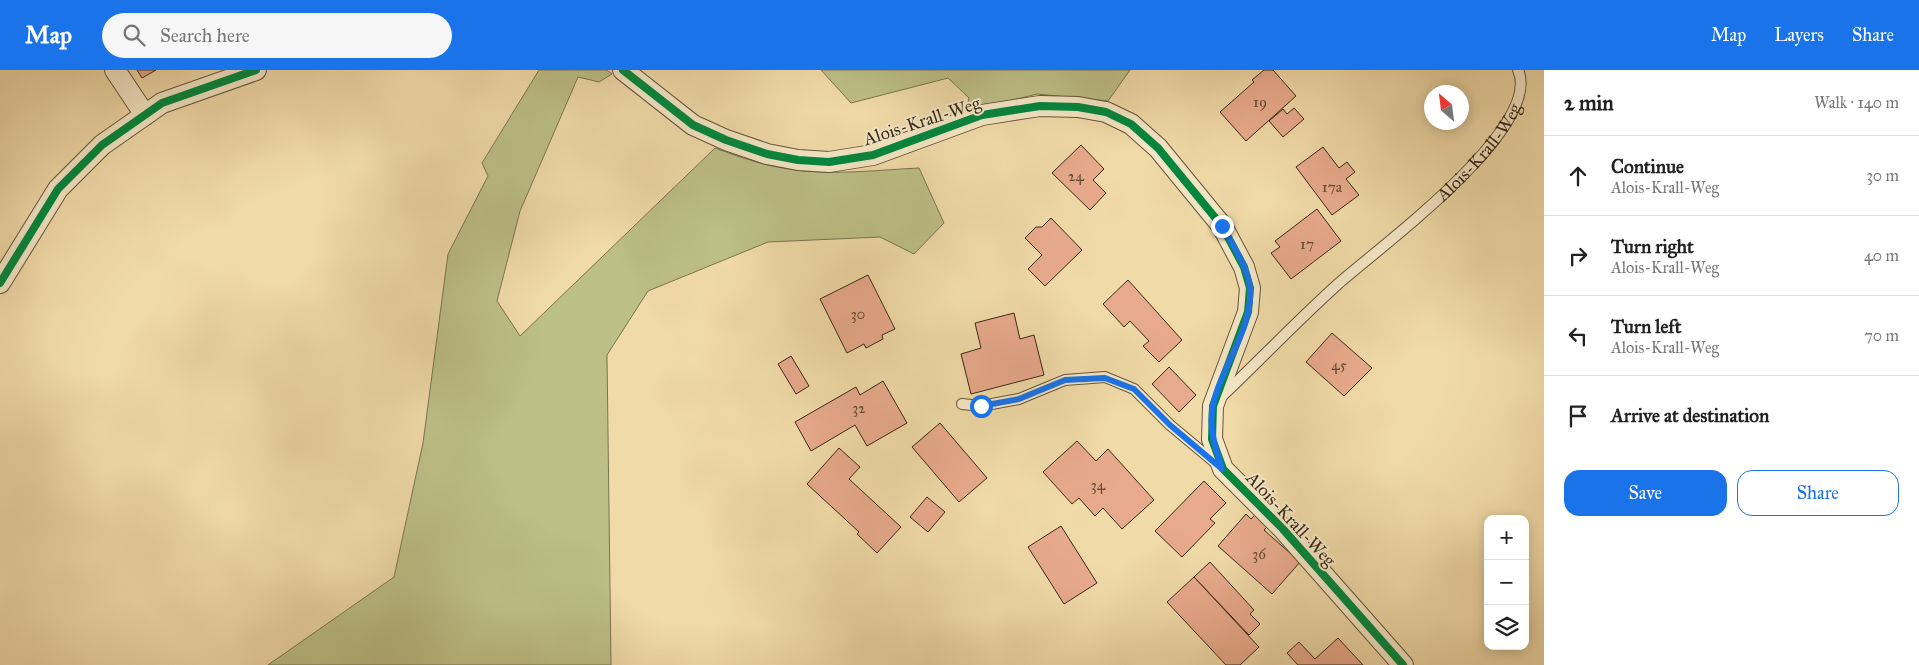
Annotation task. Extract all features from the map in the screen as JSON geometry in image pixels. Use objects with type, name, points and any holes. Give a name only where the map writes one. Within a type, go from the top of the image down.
[{"type":"street","points":[[115,70],[145,114]]},
{"type":"street","points":[[0,283],[58,189],[102,145],[162,103],[256,70]]},
{"type":"street","name":"Alois-Krall-Weg","points":[[622,70],[693,125],[726,140],[767,154],[798,160],[829,162],[873,155],[982,115],[1040,106],[1078,107],[1097,111],[1131,124],[1158,148],[1222,226],[1244,267],[1250,288],[1248,312],[1212,406],[1212,439],[1222,469],[1282,528],[1402,665]]},
{"type":"lane","name":"Alois-Krall-Weg","points":[[1212,406],[1338,285],[1467,176],[1508,128],[1519,107],[1523,89],[1518,70]]},
{"type":"lane","name":"Alois-Krall-Weg","points":[[962,404],[981,406],[1019,399],[1065,380],[1105,378],[1134,389],[1170,425],[1222,469]]},
{"type":"green space","points":[[539,70],[607,70],[612,74],[599,82],[578,77],[520,211],[497,301],[520,336],[715,148],[760,163],[804,171],[853,172],[919,168],[944,223],[914,254],[880,237],[768,242],[648,291],[607,355],[611,665],[268,665],[394,577],[423,443],[448,254],[488,176],[482,163]]},
{"type":"green space","points":[[821,70],[1130,70],[1108,101],[1037,94],[966,112],[969,98],[948,78],[851,103]]},
{"type":"building","points":[[137,70],[156,70],[142,78]]},
{"type":"building","points":[[1264,70],[1273,70],[1296,96],[1246,141],[1220,112],[1254,82],[1252,80]]},
{"type":"building","points":[[1294,108],[1304,119],[1283,137],[1269,121],[1283,109],[1287,114]]},
{"type":"building","points":[[1081,145],[1104,169],[1093,180],[1106,193],[1090,210],[1052,173]]},
{"type":"building","points":[[1323,147],[1339,168],[1347,162],[1355,172],[1346,179],[1359,195],[1332,215],[1296,167]]},
{"type":"building","points":[[1317,209],[1341,241],[1291,279],[1271,253],[1280,247],[1275,241]]},
{"type":"building","points":[[1051,218],[1082,250],[1045,286],[1028,269],[1042,255],[1025,238],[1036,227],[1042,227]]},
{"type":"building","points":[[868,275],[895,329],[882,335],[883,339],[866,348],[864,344],[847,353],[820,299]]},
{"type":"building","points":[[1128,280],[1182,340],[1159,362],[1143,346],[1149,341],[1130,321],[1124,327],[1103,304]]},
{"type":"building","points":[[1014,313],[1020,339],[1034,335],[1044,375],[971,394],[961,354],[981,348],[975,323]]},
{"type":"building","points":[[1332,333],[1372,368],[1344,396],[1306,362]]},
{"type":"building","points":[[791,356],[809,386],[796,394],[778,364]]},
{"type":"building","points":[[1169,367],[1196,395],[1179,412],[1152,384]]},
{"type":"building","points":[[883,381],[907,423],[867,446],[855,425],[811,451],[795,422],[856,387],[860,395]]},
{"type":"building","points":[[940,423],[987,478],[959,502],[912,447]]},
{"type":"building","points":[[1077,441],[1096,461],[1108,449],[1154,500],[1122,529],[1103,508],[1095,516],[1079,498],[1072,504],[1043,472]]},
{"type":"building","points":[[839,448],[860,467],[849,479],[901,527],[877,553],[857,534],[859,532],[807,484]]},
{"type":"building","points":[[1204,481],[1226,503],[1210,519],[1215,523],[1182,557],[1155,531]]},
{"type":"building","points":[[927,497],[945,512],[928,532],[910,517]]},
{"type":"building","points":[[1246,514],[1251,519],[1255,515],[1268,526],[1264,530],[1300,562],[1272,594],[1218,546]]},
{"type":"building","points":[[1061,526],[1097,583],[1064,604],[1028,547]]},
{"type":"building","points":[[1210,562],[1254,610],[1250,614],[1260,624],[1249,635],[1194,577]]},
{"type":"building","points":[[1194,577],[1259,647],[1240,665],[1226,665],[1167,602]]},
{"type":"building","points":[[1338,638],[1363,665],[1298,665],[1287,653],[1299,642],[1315,659]]},
{"type":"cycle path","points":[[0,283],[58,189],[102,145],[162,103],[256,70]]},
{"type":"cycle path","points":[[623,70],[693,125],[726,140],[767,154],[798,160],[829,162],[873,155],[982,115],[1040,106],[1078,107],[1106,112],[1131,124],[1158,148],[1222,226],[1244,267],[1250,288],[1248,312],[1213,406],[1212,439],[1223,469],[1282,528],[1403,665]]},
{"type":"route","points":[[981,406],[1019,399],[1065,380],[1105,378],[1134,389],[1170,425],[1222,469],[1212,439],[1212,406],[1248,312],[1250,288],[1244,267],[1222,226]]}]
